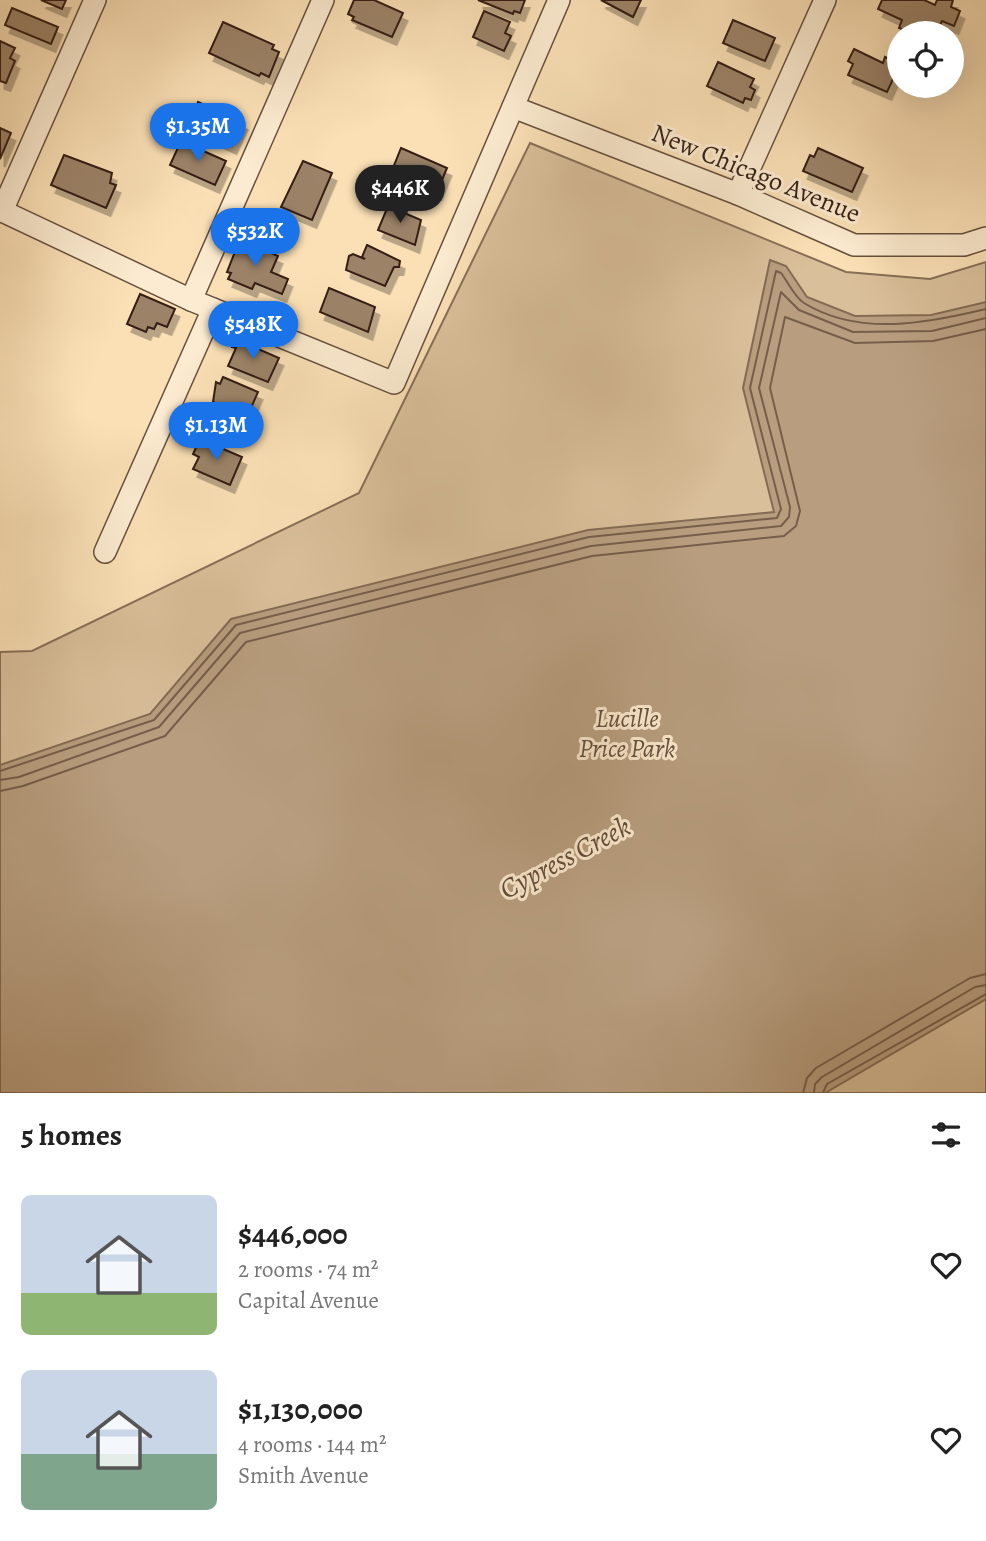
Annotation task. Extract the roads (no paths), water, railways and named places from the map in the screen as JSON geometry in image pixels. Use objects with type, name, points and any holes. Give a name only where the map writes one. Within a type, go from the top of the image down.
[{"type":"street","points":[[94,0],[1,211],[191,300],[394,383],[559,0]]},
{"type":"street","points":[[191,300],[323,0]]},
{"type":"street","points":[[738,194],[825,0]]},
{"type":"street","name":"New Chicago Avenue","points":[[513,107],[738,194],[854,245],[964,245],[986,238]]},
{"type":"street","points":[[105,552],[213,309]]},
{"type":"water","name":"Lucille Price Park","points":[[770,260],[786,266],[807,297],[855,316],[931,315],[986,302],[986,999],[825,1093],[0,1093],[0,765],[150,714],[231,619],[588,530],[774,512],[743,388]]},
{"type":"water label","name":"Cypress Creek","points":[[565,858]]}]
